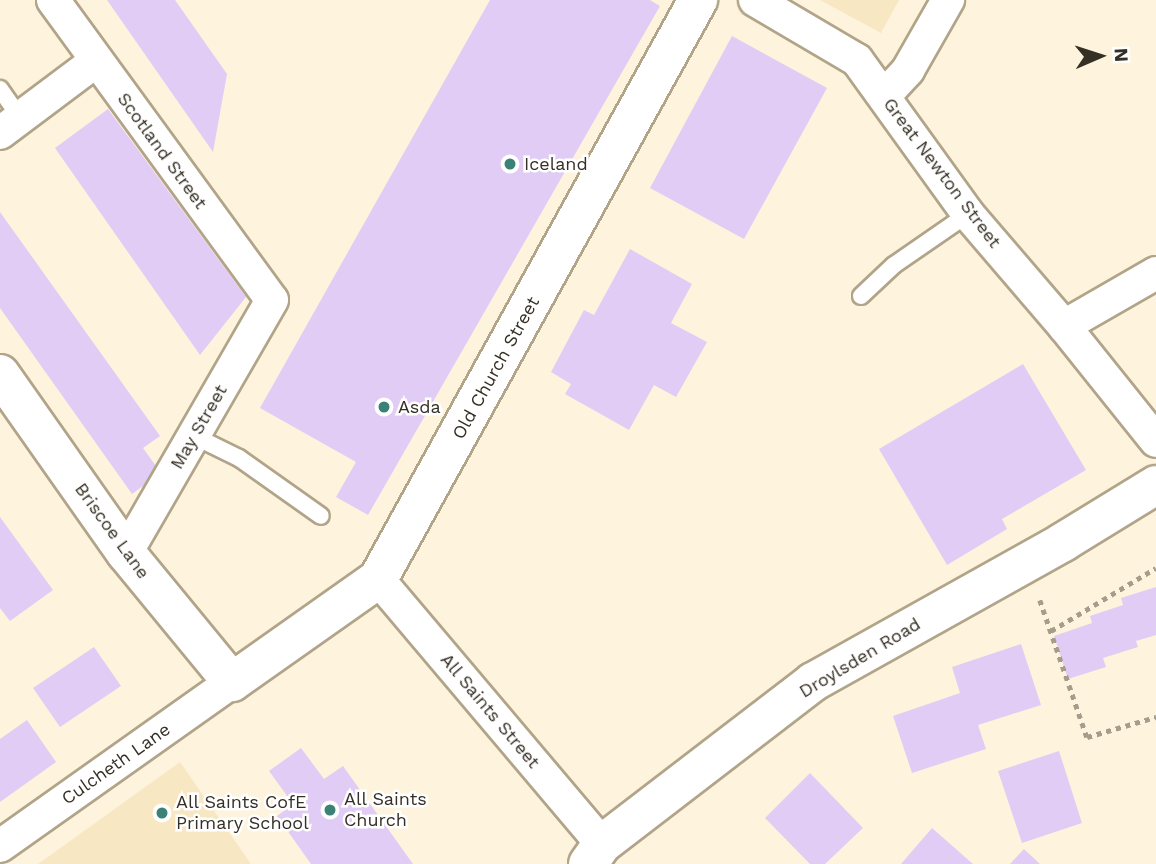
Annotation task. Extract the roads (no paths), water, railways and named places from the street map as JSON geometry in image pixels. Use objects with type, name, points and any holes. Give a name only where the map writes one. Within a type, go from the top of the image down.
[{"type":"street","name":"Scotland Street","points":[[53,0],[272,300]]},
{"type":"street","name":"Old Church Street","points":[[232,682],[378,579],[698,0]]},
{"type":"street","name":"Great Newton Street","points":[[755,0],[857,60],[885,95],[968,214],[1064,326],[1156,441]]},
{"type":"street","points":[[885,95],[908,70],[948,0]]},
{"type":"street","points":[[10,126],[96,61]]},
{"type":"street","points":[[1064,326],[1156,273]]},
{"type":"street","name":"May Street","points":[[126,552],[272,300]]},
{"type":"street","name":"Briscoe Lane","points":[[0,373],[126,552],[232,682]]},
{"type":"street","name":"Droylsden Road","points":[[595,854],[813,682],[1063,542],[1156,485]]},
{"type":"street","name":"All Saints Street","points":[[378,579],[595,854]]},
{"type":"street","name":"Culcheth Lane","points":[[0,846],[232,682]]},
{"type":"lane","points":[[0,89],[10,126]]},
{"type":"lane","points":[[861,296],[894,265],[968,214]]},
{"type":"lane","points":[[194,436],[239,458],[321,516]]},
{"type":"place","name":"Iceland","points":[[510,164]]},
{"type":"place","name":"Asda","points":[[384,407]]},
{"type":"place","name":"All Saints Church","points":[[330,810]]},
{"type":"place","name":"All Saints CofE Primary School","points":[[162,813]]}]
